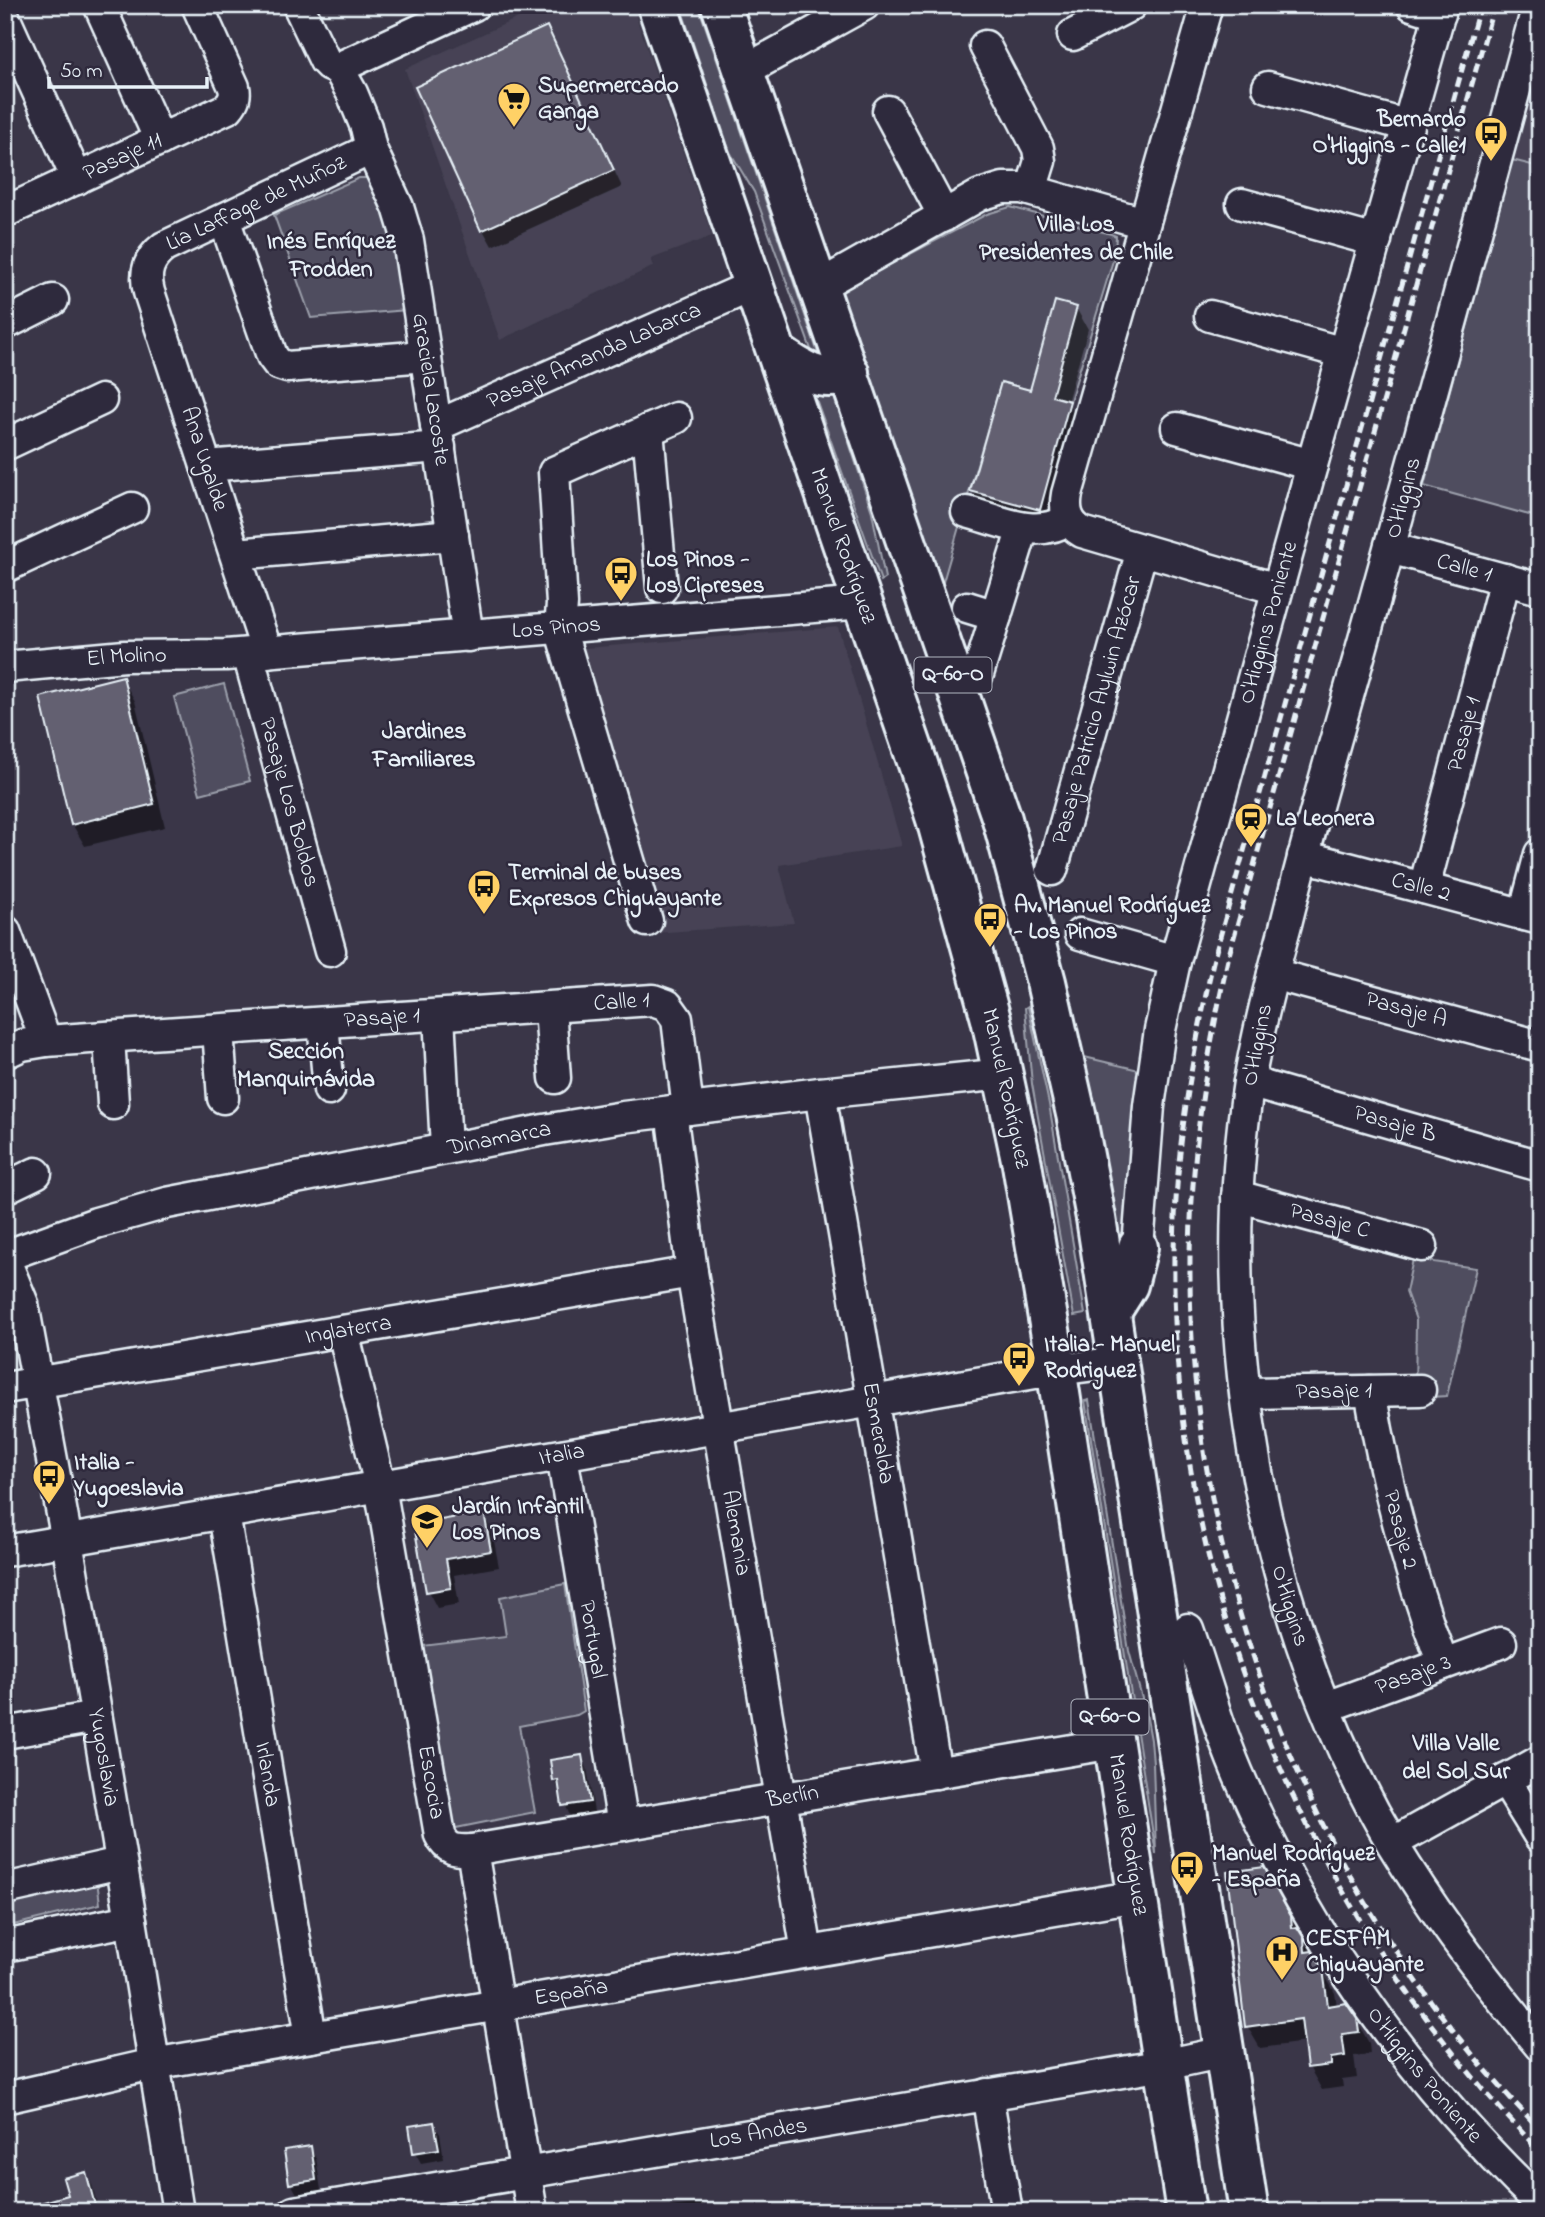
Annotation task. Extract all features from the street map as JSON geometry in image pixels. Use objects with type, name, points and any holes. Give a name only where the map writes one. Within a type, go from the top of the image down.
[{"type":"main road","name":"Manuel Rodríguez","points":[[657,5],[936,819],[1004,1074],[1027,1190],[1137,1896],[1175,2062],[1186,2212]]},
{"type":"main road","name":"Q-60-O","points":[[722,5],[992,789],[1046,982],[1076,1114],[1111,1312],[1249,2212]]},
{"type":"main road","points":[[777,353],[800,368],[819,376],[834,377],[849,372]]},
{"type":"main road","points":[[1111,1312],[1128,1285],[1138,1247]]},
{"type":"street","points":[[99,5],[160,140]]},
{"type":"street","name":"Pasaje 11","points":[[5,212],[228,108],[235,98],[234,87],[197,5]]},
{"type":"street","name":"Graciela Lacoste","points":[[298,5],[324,61],[338,68],[357,104],[371,149],[404,225],[468,636]]},
{"type":"street","points":[[338,68],[474,5]]},
{"type":"street","points":[[744,71],[864,5]]},
{"type":"street","points":[[1073,35],[1131,5]]},
{"type":"street","points":[[1207,5],[1067,494],[1066,508],[1069,519],[1082,532],[1278,589]]},
{"type":"street","points":[[1412,5],[1441,9]]},
{"type":"street","name":"O'Higgins","points":[[1538,5],[1303,856],[1273,974],[1249,1082],[1237,1196],[1235,1249],[1236,1302],[1246,1393],[1259,1473],[1276,1553],[1307,1656],[1326,1707],[1356,1774],[1392,1843],[1467,1955],[1540,2046]]},
{"type":"street","name":"O'Higgins Poniente","points":[[1138,1247],[1150,1094],[1175,961],[1311,465],[1441,9]]},
{"type":"street","points":[[5,19],[77,179]]},
{"type":"street","points":[[985,46],[1038,148],[1040,160],[1031,190]]},
{"type":"street","points":[[1268,87],[1409,126]]},
{"type":"street","points":[[888,111],[944,216]]},
{"type":"street","name":"Lía Laffage de Muñoz","points":[[148,266],[164,247],[371,149]]},
{"type":"street","points":[[819,286],[991,190],[1012,187],[1031,190],[1144,222]]},
{"type":"street","points":[[1242,204],[1376,241]]},
{"type":"street","points":[[225,219],[272,356],[278,364],[286,367],[426,356]]},
{"type":"street","name":"Ana Ugalde","points":[[148,266],[149,292],[236,554],[257,653]]},
{"type":"street","name":"Pasaje Amanda Labarca","points":[[206,466],[438,436],[754,285]]},
{"type":"street","points":[[5,324],[53,300]]},
{"type":"street","points":[[1210,316],[1344,353]]},
{"type":"street","points":[[5,445],[101,400]]},
{"type":"street","points":[[646,921],[560,628],[562,604],[554,472],[676,418]]},
{"type":"street","points":[[1177,428],[1311,465]]},
{"type":"street","points":[[648,430],[663,588]]},
{"type":"street","points":[[5,567],[132,508]]},
{"type":"street","points":[[967,512],[1023,528],[1048,529],[1069,519]]},
{"type":"street","points":[[978,674],[1023,528]]},
{"type":"street","points":[[236,554],[453,535]]},
{"type":"street","name":"Calle 1","points":[[1390,548],[1540,589]]},
{"type":"street","name":"Pasaje Patricio Aylwin Azócar","points":[[1052,870],[1142,550]]},
{"type":"street","name":"Pasaje 1","points":[[1424,888],[1505,579]]},
{"type":"street","name":"Los Pinos","points":[[257,653],[863,603]]},
{"type":"street","points":[[967,607],[996,616]]},
{"type":"street","name":"El Molino","points":[[5,667],[125,656],[257,653]]},
{"type":"street","name":"Pasaje Los Boldos","points":[[257,653],[330,951]]},
{"type":"street","points":[[1532,917],[1540,854]]},
{"type":"street","name":"Calle 2","points":[[1303,856],[1532,917]]},
{"type":"street","points":[[5,930],[46,1041]]},
{"type":"street","points":[[1080,934],[1175,961]]},
{"type":"street","name":"Pasaje A","points":[[1273,974],[1540,1046]]},
{"type":"street","name":"Calle 1","points":[[550,1008],[645,1000],[667,1005],[673,1011],[678,1027],[679,1110]]},
{"type":"street","points":[[550,1008],[555,1077]]},
{"type":"street","name":"Pasaje 1","points":[[5,1053],[22,1045],[46,1041],[550,1008]]},
{"type":"street","points":[[439,1015],[446,1148]]},
{"type":"street","points":[[323,1023],[329,1090]]},
{"type":"street","points":[[218,1030],[223,1098]]},
{"type":"street","points":[[109,1037],[113,1104]]},
{"type":"street","name":"Dinamarca","points":[[5,1258],[96,1223],[167,1203],[586,1122],[820,1093],[1004,1074]]},
{"type":"street","name":"Pasaje B","points":[[1249,1082],[1540,1166]]},
{"type":"street","name":"Esmeralda","points":[[820,1093],[936,1773]]},
{"type":"street","name":"Alemania","points":[[679,1110],[692,1272],[807,1952]]},
{"type":"street","points":[[5,1188],[36,1173]]},
{"type":"street","name":"Pasaje C","points":[[1237,1196],[1422,1247]]},
{"type":"street","name":"Yugoslavia","points":[[5,1258],[23,1304],[38,1383],[131,1920],[178,2212]]},
{"type":"street","name":"Inglaterra","points":[[5,1388],[692,1272]]},
{"type":"street","name":"Escocia","points":[[343,1331],[380,1486],[440,1835],[448,1847],[456,1851],[472,1850]]},
{"type":"street","name":"Italia","points":[[5,1569],[68,1549],[224,1514],[872,1401],[1118,1362]]},
{"type":"street","name":"Pasaje 1","points":[[1246,1393],[1420,1390]]},
{"type":"street","name":"Pasaje 2","points":[[1370,1391],[1394,1514],[1416,1590],[1443,1664]]},
{"type":"street","name":"Portugal","points":[[562,1455],[623,1825]]},
{"type":"street","name":"Irlanda","points":[[224,1514],[311,2037]]},
{"type":"street","name":"Italia","points":[[5,1551],[68,1549]]},
{"type":"street","name":"O'Higgins Poniente","points":[[1188,1629],[1242,1784],[1270,1843],[1324,1940],[1376,2017],[1426,2082],[1509,2174],[1540,2203]]},
{"type":"street","name":"Pasaje 3","points":[[1326,1707],[1501,1643]]},
{"type":"street","points":[[5,1733],[96,1717]]},
{"type":"street","name":"Berlín","points":[[472,1850],[1114,1744]]},
{"type":"street","points":[[1392,1843],[1538,1762]]},
{"type":"street","points":[[1505,1780],[1540,1837]]},
{"type":"street","points":[[472,1850],[532,2212]]},
{"type":"street","points":[[5,1889],[120,1863]]},
{"type":"street","name":"España","points":[[5,2098],[153,2064],[1137,1896]]},
{"type":"street","points":[[5,1946],[131,1920]]},
{"type":"street","name":"Los Andes","points":[[294,2212],[1224,2052]]},
{"type":"street","points":[[987,2094],[1007,2212]]},
{"type":"shaded area","points":[[547,5],[632,5],[712,236],[651,259],[654,266],[500,340],[405,69]]},
{"type":"shaded area","points":[[680,5],[698,5],[818,353],[813,355],[754,192],[730,152]]},
{"type":"shaded area","points":[[1540,61],[1540,167],[1512,160]]},
{"type":"shaded area","points":[[1512,160],[1540,167],[1540,518],[1424,486]]},
{"type":"shaded area","points":[[359,178],[373,182],[396,237],[407,310],[311,318],[274,215]]},
{"type":"shaded area","points":[[1010,207],[1116,236],[1115,254],[1070,401],[1001,382],[941,589],[839,291],[987,214]]},
{"type":"shaded area","points":[[816,394],[833,394],[872,512],[885,578],[881,581],[816,399]]},
{"type":"shaded area","points":[[838,627],[902,846],[779,865],[794,923],[654,933],[574,649]]},
{"type":"shaded area","points":[[224,684],[250,781],[200,794],[174,697]]},
{"type":"shaded area","points":[[1028,1006],[1049,1104],[1085,1314],[1074,1316],[1032,1084],[1025,1008]]},
{"type":"shaded area","points":[[1076,1055],[1139,1070],[1123,1285]]},
{"type":"shaded area","points":[[1413,1259],[1476,1268],[1447,1396],[1415,1398],[1416,1320],[1406,1292]]},
{"type":"shaded area","points":[[1089,1400],[1129,1651],[1151,1740],[1156,1854],[1085,1401]]},
{"type":"shaded area","points":[[565,1584],[584,1711],[577,1715],[519,1726],[535,1812],[451,1829],[422,1646],[506,1636],[500,1597]]},
{"type":"shaded area","points":[[97,1880],[100,1904],[5,1927],[5,1901]]},
{"type":"building","name":"Supermercado Ganga","points":[[547,26],[614,170],[481,231],[415,87]]},
{"type":"building","points":[[1055,301],[1077,307],[1052,396],[1070,401],[1040,510],[970,491],[1001,382],[1030,390]]},
{"type":"building","points":[[123,676],[154,804],[71,825],[40,697]]},
{"type":"building","points":[[484,1512],[491,1551],[446,1559],[451,1588],[426,1592],[414,1525]]},
{"type":"building","points":[[582,1755],[590,1802],[562,1806],[558,1780],[553,1781],[550,1760]]},
{"type":"building","name":"CESFAM Chiguayante","points":[[1264,1867],[1291,1916],[1292,1928],[1297,1927],[1304,1938],[1305,1952],[1312,1951],[1323,1969],[1328,2006],[1346,2003],[1357,2019],[1359,2032],[1342,2034],[1345,2056],[1331,2058],[1331,2065],[1307,2068],[1301,2019],[1245,2027],[1227,1872]]},
{"type":"building","points":[[434,2122],[439,2149],[413,2153],[409,2126]]},
{"type":"building","points":[[311,2146],[316,2180],[289,2184],[284,2150]]},
{"type":"building","points":[[86,2172],[96,2209],[86,2212],[26,2212],[26,2207],[68,2195],[63,2178]]},
{"type":"railway","points":[[1480,5],[1213,962],[1194,1057],[1180,1153],[1175,1218],[1176,1348],[1192,1475],[1220,1601],[1261,1722],[1314,1839],[1379,1950],[1454,2054],[1540,2151]]},
{"type":"railway","points":[[1494,5],[1229,955],[1200,1114],[1192,1195],[1190,1277],[1197,1394],[1214,1510],[1243,1625],[1283,1736],[1333,1844],[1392,1946],[1462,2041],[1540,2129]]},
{"type":"place","name":"Supermercado Ganga","points":[[514,129]]},
{"type":"place","name":"Bernardo O'Higgins - Calle1","points":[[1491,163]]},
{"type":"place","name":"Los Pinos - Los Cipreses","points":[[621,603]]},
{"type":"place","name":"La Leonera","points":[[1251,849]]},
{"type":"place","name":"Terminal de buses Expresos Chiguayante","points":[[484,916]]},
{"type":"place","name":"Av. Manuel Rodríguez - Los Pinos","points":[[990,949]]},
{"type":"place","name":"Italia - Manuel Rodriguez","points":[[1019,1388]]},
{"type":"place","name":"Italia - Yugoeslavia","points":[[49,1506]]},
{"type":"place","name":"Jardín Infantil Los Pinos","points":[[427,1550]]},
{"type":"place","name":"Manuel Rodríguez - España","points":[[1187,1897]]},
{"type":"place","name":"CESFAM Chiguayante","points":[[1282,1982]]},
{"type":"district","name":"Villa Los Presidentes de Chile","points":[[1076,239]]},
{"type":"district","name":"Inés Enríquez Frodden","points":[[331,256]]},
{"type":"district","name":"Jardines Familiares","points":[[424,746]]},
{"type":"district","name":"Sección Manquimávida","points":[[306,1066]]},
{"type":"district","name":"Villa Valle del Sol Sur","points":[[1456,1758]]}]
